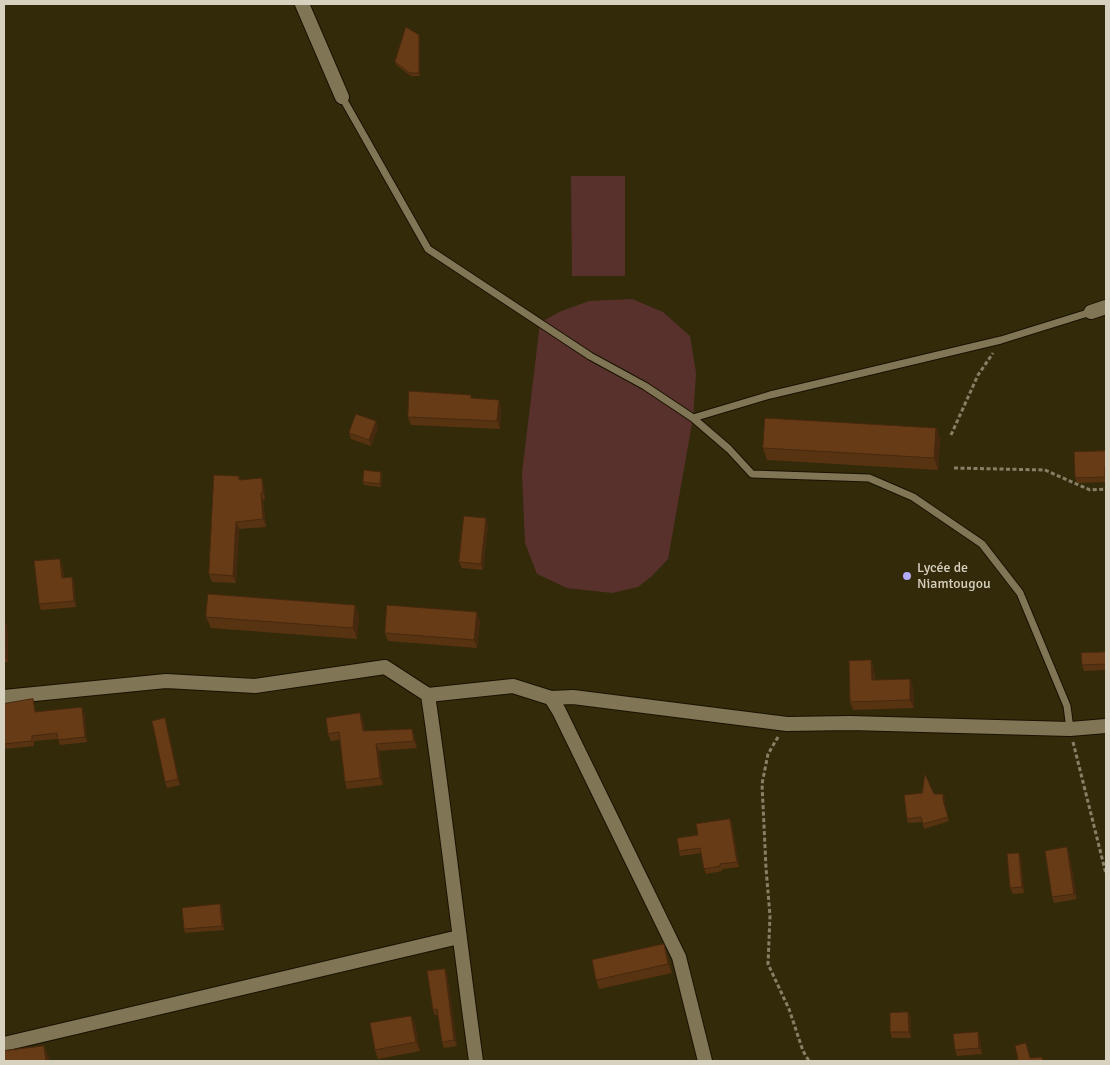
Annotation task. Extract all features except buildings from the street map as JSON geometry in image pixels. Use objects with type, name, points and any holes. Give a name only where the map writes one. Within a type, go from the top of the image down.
[{"type":"street","points":[[302,4],[342,97]]},
{"type":"street","points":[[1092,312],[1106,307]]},
{"type":"street","points":[[4,697],[166,681],[255,686],[385,667],[428,695],[513,686],[551,698],[573,697],[787,724],[850,723],[1070,729],[1106,726]]},
{"type":"street","points":[[428,695],[476,1061]]},
{"type":"street","points":[[551,698],[679,957],[705,1061]]},
{"type":"street","points":[[4,1044],[459,938]]},
{"type":"lane","points":[[342,97],[428,249],[590,356],[645,386],[692,418],[729,448],[752,474],[869,478],[913,497],[982,544],[1020,593],[1067,706],[1070,729]]},
{"type":"lane","points":[[692,418],[770,394],[1001,340],[1092,312]]},
{"type":"path","points":[[951,435],[978,375],[1001,340]]},
{"type":"path","points":[[954,468],[1046,470],[1090,490],[1106,489]]},
{"type":"path","points":[[787,724],[768,754],[762,784],[770,916],[768,964],[789,1009],[803,1051],[809,1061]]},
{"type":"path","points":[[1070,729],[1106,874]]},
{"type":"shaded area","points":[[571,176],[625,176],[625,276],[572,276]]},
{"type":"shaded area","points":[[632,299],[663,312],[690,336],[696,373],[693,418],[668,559],[652,576],[638,587],[612,593],[567,588],[537,574],[525,543],[522,473],[540,323],[559,312],[589,301]]},
{"type":"place","name":"Lycée de Niamtougou","points":[[907,576]]}]
